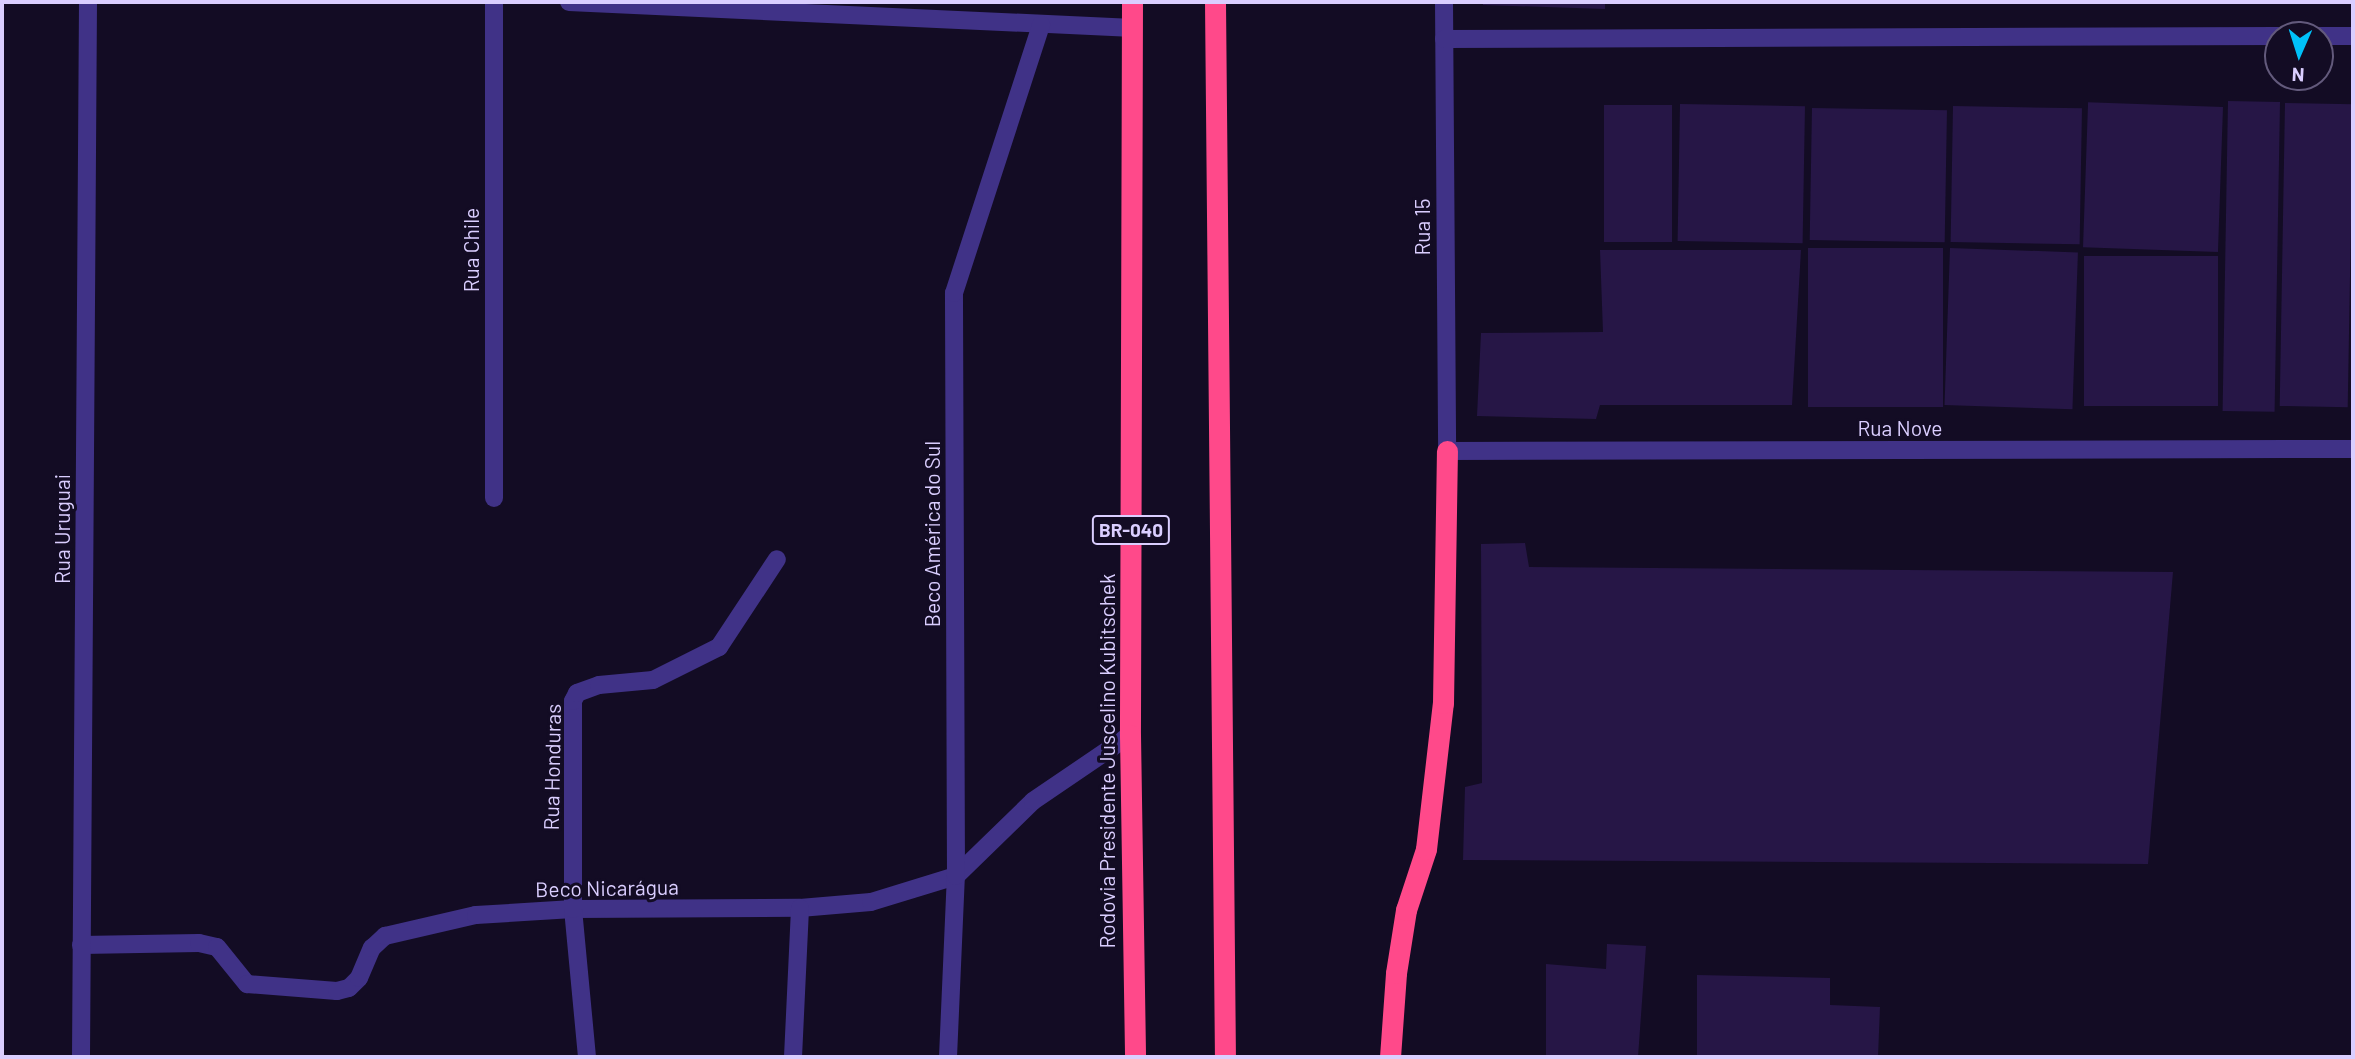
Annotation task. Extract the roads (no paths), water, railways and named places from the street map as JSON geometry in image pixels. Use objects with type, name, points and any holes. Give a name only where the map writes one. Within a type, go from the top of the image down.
[{"type":"highway","name":"Rodovia Presidente Juscelino Kubitschek","points":[[1132,2],[1130,735],[1135,1057]]},
{"type":"highway","points":[[1215,2],[1224,1057]]},
{"type":"highway","points":[[1390,1057],[1396,973],[1406,910],[1426,849],[1443,703],[1447,451]]},
{"type":"street","name":"Rua Uruguai","points":[[81,1057],[88,2]]},
{"type":"street","name":"Rua Chile","points":[[494,2],[494,498]]},
{"type":"street","points":[[569,2],[1133,28]]},
{"type":"street","name":"Rua 15","points":[[1444,2],[1447,451]]},
{"type":"street","name":"Beco América do Sul","points":[[948,1057],[956,876],[954,293],[1041,25]]},
{"type":"street","points":[[1444,39],[2264,36]]},
{"type":"street","points":[[2334,36],[2353,36]]},
{"type":"street","name":"Rua Nove","points":[[1447,451],[2353,449]]},
{"type":"street","name":"Rua Honduras","points":[[587,1057],[573,909],[572,709],[577,693],[599,685],[653,680],[719,647],[777,559]]},
{"type":"street","name":"Beco Nicarágua","points":[[81,945],[208,945],[217,947],[247,984],[337,991],[359,978],[372,948],[386,936],[476,915],[573,909],[800,908],[871,902],[956,876],[1033,801],[1130,735]]},
{"type":"street","points":[[793,1057],[800,908]]}]
